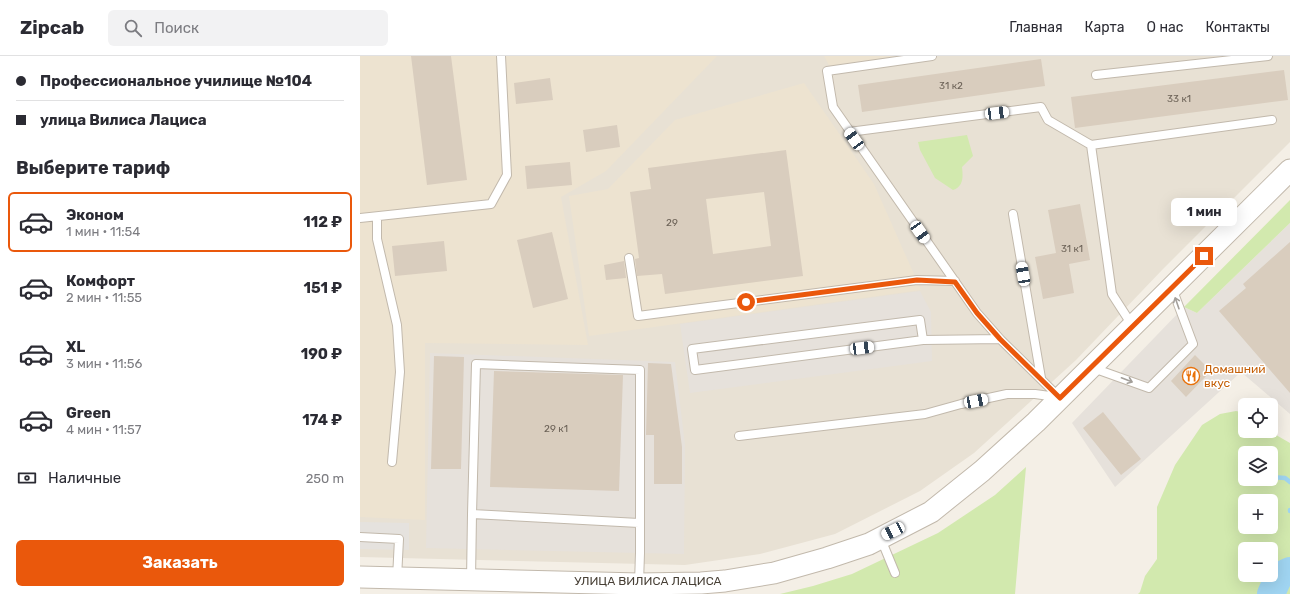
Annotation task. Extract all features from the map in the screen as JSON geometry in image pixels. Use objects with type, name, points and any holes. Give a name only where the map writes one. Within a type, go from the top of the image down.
[{"type":"street","name":"УЛИЦА ВИЛИСА ЛАЦИСА","points":[[360,577],[471,580],[613,588],[639,584],[701,583],[725,585],[820,560],[869,544],[931,512],[982,471],[1036,422],[1290,170]]},
{"type":"lane","points":[[360,218],[491,204],[508,175],[500,56]]},
{"type":"lane","points":[[932,56],[892,59],[827,71],[833,107],[849,132],[977,313],[1000,339],[1060,398]]},
{"type":"lane","points":[[1096,75],[1268,56]]},
{"type":"lane","points":[[849,132],[1041,107],[1048,120],[1092,145],[1272,120]]},
{"type":"lane","points":[[1092,145],[1112,294],[1132,326]]},
{"type":"lane","points":[[1013,214],[1041,378]]},
{"type":"lane","points":[[377,217],[377,239],[397,325],[400,372],[392,462]]},
{"type":"lane","points":[[629,258],[638,316],[917,280],[955,282]]},
{"type":"lane","points":[[1090,367],[1149,388],[1193,344],[1172,288]]},
{"type":"lane","points":[[923,340],[920,320],[692,349],[695,370],[923,340],[1000,339]]},
{"type":"lane","points":[[471,580],[476,364],[640,370],[639,584]]},
{"type":"lane","points":[[739,436],[924,414],[1007,394],[1035,394],[1060,398]]},
{"type":"lane","points":[[472,514],[639,523]]},
{"type":"lane","points":[[360,537],[398,539],[397,579]]},
{"type":"lane","points":[[880,538],[895,573]]},
{"type":"shaded area","points":[[360,56],[1290,56],[1290,142],[1163,269],[1076,360],[974,453],[920,491],[835,534],[760,554],[685,565],[360,557]]},
{"type":"shaded area","points":[[360,56],[717,56],[606,171],[561,197],[588,345],[425,343],[425,520],[360,517]]},
{"type":"shaded area","points":[[824,56],[896,56],[830,67]]},
{"type":"shaded area","points":[[804,83],[874,184],[921,290],[589,336],[569,196],[608,189],[675,120]]},
{"type":"shaded area","points":[[1290,223],[1290,414],[1278,404],[1278,398],[1271,398],[1241,372],[1115,487],[1072,423],[1184,307],[1197,313]]},
{"type":"shaded area","points":[[920,291],[931,312],[932,361],[690,393],[680,324]]},
{"type":"shaded area","points":[[430,353],[675,362],[685,445],[684,554],[426,548]]},
{"type":"shaded area","points":[[360,522],[409,523],[409,550],[360,549]]},
{"type":"green space","points":[[967,135],[973,156],[962,167],[961,183],[953,190],[935,178],[920,150],[918,142]]},
{"type":"green space","points":[[1290,200],[1290,223],[1197,313],[1184,307]]},
{"type":"green space","points":[[1236,411],[1238,411],[1238,438],[1278,438],[1278,436],[1290,443],[1290,594],[1138,594],[1145,576],[1157,559],[1157,507],[1175,465],[1202,425],[1220,414]]},
{"type":"green space","points":[[1026,467],[1015,594],[780,594],[852,574],[938,533],[995,495]]},
{"type":"building","points":[[411,56],[451,56],[467,180],[427,185]]},
{"type":"building","points":[[1041,59],[1045,86],[862,112],[858,85]]},
{"type":"building","points":[[1284,70],[1288,100],[1075,128],[1071,97]]},
{"type":"building","points":[[550,78],[553,100],[516,104],[514,83]]},
{"type":"building","points":[[617,125],[620,147],[586,152],[583,130]]},
{"type":"building","points":[[786,150],[803,276],[665,294],[662,274],[637,276],[635,259],[639,258],[630,192],[651,189],[648,168]],"holes":[[[764,192],[771,246],[713,254],[706,199]]]},
{"type":"building","points":[[570,162],[572,185],[527,189],[525,166]]},
{"type":"building","points":[[1080,204],[1090,260],[1069,264],[1074,293],[1043,299],[1035,257],[1056,253],[1048,210]]},
{"type":"building","points":[[552,232],[568,299],[533,308],[517,240]]},
{"type":"building","points":[[444,241],[447,271],[395,276],[392,246]]},
{"type":"building","points":[[1290,242],[1290,393],[1219,311],[1246,288],[1243,284]]},
{"type":"building","points":[[624,261],[626,278],[606,280],[604,265]]},
{"type":"building","name":"Домашний вкус","points":[[1195,355],[1211,371],[1186,397],[1171,381]]},
{"type":"building","points":[[434,356],[464,357],[461,469],[431,469]]},
{"type":"building","points":[[648,363],[671,364],[682,447],[682,484],[654,484],[654,435],[646,435]]},
{"type":"building","points":[[494,371],[623,375],[619,491],[490,487]]},
{"type":"building","points":[[1103,412],[1141,459],[1121,475],[1083,428]]},
{"type":"waterway","points":[[1278,478],[1285,478],[1290,482]]},
{"type":"waterway","points":[[1271,594],[1279,576],[1290,571]]},
{"type":"place","name":"Домашний вкус","points":[[1191,376]]},
{"type":"route","points":[[746,302],[917,280],[955,282],[977,313],[1000,339],[1060,398],[1204,256]]}]
